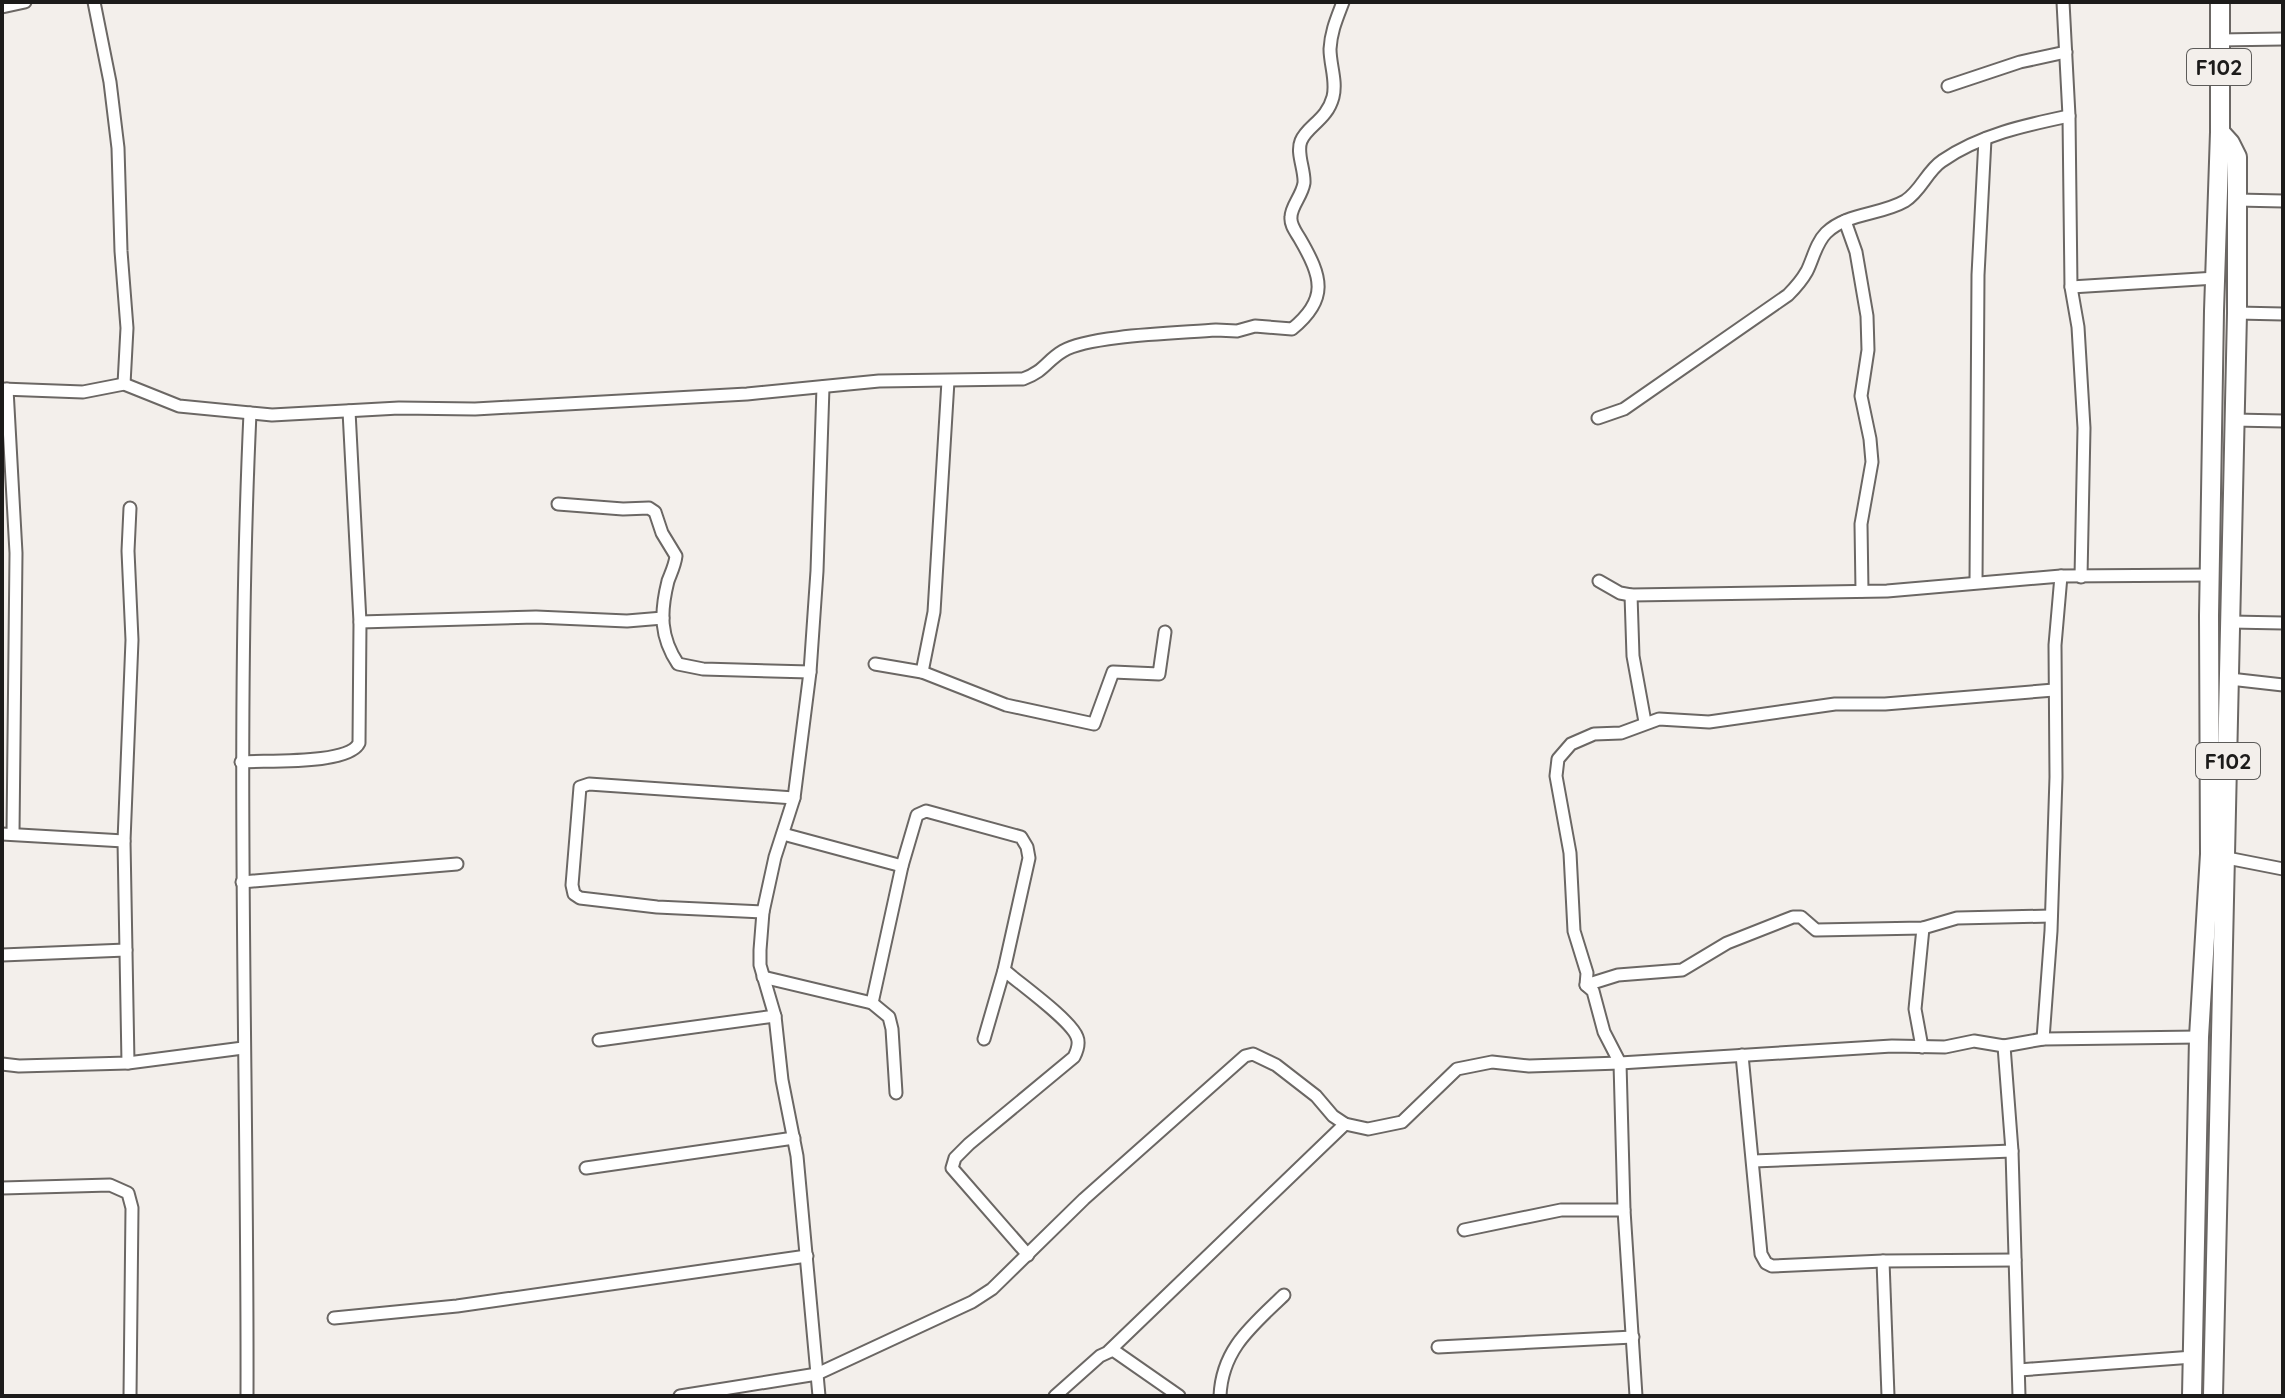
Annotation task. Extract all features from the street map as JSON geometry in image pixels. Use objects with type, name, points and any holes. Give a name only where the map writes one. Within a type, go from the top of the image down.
[{"type":"main road","name":"F102","points":[[2213,1396],[2218,856],[2211,575],[2220,2]]},
{"type":"main road","name":"F102","points":[[2192,1396],[2199,1037],[2218,856],[2230,679],[2237,157],[2220,132]]},
{"type":"street","points":[[2,7],[25,2]]},
{"type":"street","points":[[94,2],[110,82],[118,148],[121,251],[127,308],[124,384]]},
{"type":"street","points":[[124,841],[8,834],[16,553],[4,389],[83,392],[124,384],[179,406],[250,413],[475,409],[879,381],[1023,379],[1038,374],[1062,351],[1088,342],[1216,330],[1237,331],[1255,326],[1292,329],[1315,306],[1319,293],[1315,267],[1290,222],[1291,212],[1304,186],[1304,167],[1299,152],[1301,141],[1324,118],[1333,98],[1332,26],[1343,2]]},
{"type":"street","points":[[2063,2],[2069,116],[2071,287],[2078,327],[2084,428],[2081,577]]},
{"type":"street","points":[[2219,40],[2283,39]]},
{"type":"street","points":[[1948,86],[2020,62],[2066,52]]},
{"type":"street","points":[[1598,418],[1624,409],[1788,295],[1805,275],[1821,237],[1828,230],[1906,200],[1920,188],[1938,164],[1985,139],[2012,129],[2069,116]]},
{"type":"street","points":[[1976,582],[1978,275],[1985,139]]},
{"type":"street","points":[[2237,200],[2283,201]]},
{"type":"street","points":[[1845,221],[1856,252],[1867,316],[1868,350],[1861,396],[1872,462],[1861,524],[1862,591]]},
{"type":"street","points":[[2071,287],[2216,278]]},
{"type":"street","points":[[2237,313],[2283,314]]},
{"type":"street","points":[[922,672],[934,612],[948,381]]},
{"type":"street","points":[[819,1396],[794,1138],[782,1080],[775,1016],[760,965],[763,912],[775,857],[794,798],[810,672],[823,387]]},
{"type":"street","points":[[241,762],[335,758],[356,749],[359,743],[360,622],[349,411]]},
{"type":"street","points":[[247,1396],[241,762],[244,531],[250,413]]},
{"type":"street","points":[[2234,420],[2283,421]]},
{"type":"street","points":[[558,504],[649,508],[655,512],[662,533],[676,556],[668,581],[663,618],[667,647],[678,664],[703,669],[810,672]]},
{"type":"street","points":[[128,1063],[124,841],[132,640],[128,551],[130,508]]},
{"type":"street","points":[[1599,581],[1620,593],[1631,595],[1862,591],[2061,576],[2211,575]]},
{"type":"street","points":[[2043,1039],[2051,916],[2056,777],[2054,690],[2061,576]]},
{"type":"street","points":[[1631,595],[1633,656],[1645,722]]},
{"type":"street","points":[[360,622],[536,617],[627,621],[663,618]]},
{"type":"street","points":[[2231,622],[2283,623]]},
{"type":"street","points":[[875,664],[922,672],[1006,705],[1094,724],[1113,672],[1159,674],[1165,632]]},
{"type":"street","points":[[2230,679],[2283,685]]},
{"type":"street","points":[[1586,985],[1587,973],[1574,931],[1570,853],[1555,767],[1563,751],[1584,737],[1621,733],[1659,719],[1709,722],[1835,704],[1885,704],[2054,690]]},
{"type":"street","points":[[763,912],[657,907],[580,898],[574,894],[572,885],[580,787],[589,784],[794,798]]},
{"type":"street","points":[[872,1003],[902,866],[917,815],[926,811],[1021,837],[1029,858],[1004,970],[984,1039]]},
{"type":"street","points":[[783,834],[902,866]]},
{"type":"street","points":[[2218,856],[2283,869]]},
{"type":"street","points":[[242,882],[457,864]]},
{"type":"street","points":[[1586,985],[1618,975],[1682,970],[1727,943],[1793,917],[1801,917],[1816,930],[1923,928],[1957,918],[2051,916]]},
{"type":"street","points":[[1922,1047],[1915,1009],[1923,928]]},
{"type":"street","points":[[2,955],[126,950]]},
{"type":"street","points":[[1004,970],[1066,1022],[1077,1037],[1078,1048],[1074,1057],[969,1144],[955,1158],[952,1168],[1028,1255]]},
{"type":"street","points":[[763,977],[872,1003],[883,1009],[892,1029],[896,1093]]},
{"type":"street","points":[[1586,985],[1593,991],[1604,1032],[1620,1063],[1624,1210],[1636,1396]]},
{"type":"street","points":[[599,1040],[775,1016]]},
{"type":"street","points":[[680,1396],[817,1374],[972,1302],[992,1289],[1084,1199],[1245,1056],[1253,1054],[1276,1065],[1316,1096],[1333,1116],[1345,1124],[1368,1129],[1402,1122],[1448,1076],[1457,1069],[1476,1064],[1620,1063],[1945,1047],[1974,1041],[2004,1046],[2043,1039],[2199,1037]]},
{"type":"street","points":[[2004,1046],[2012,1151],[2019,1396]]},
{"type":"street","points":[[2,1064],[128,1063],[243,1048]]},
{"type":"street","points":[[1742,1055],[1761,1254],[1766,1263],[1772,1266],[2015,1260]]},
{"type":"street","points":[[1055,1396],[1109,1351],[1345,1124]]},
{"type":"street","points":[[586,1168],[794,1138]]},
{"type":"street","points":[[1753,1161],[2012,1151]]},
{"type":"street","points":[[2,1188],[110,1185],[128,1193],[132,1208],[130,1396]]},
{"type":"street","points":[[1464,1230],[1561,1210],[1624,1210]]},
{"type":"street","points":[[334,1318],[457,1306],[807,1256]]},
{"type":"street","points":[[1883,1261],[1888,1396]]},
{"type":"street","points":[[1220,1396],[1220,1378],[1234,1346],[1284,1295]]},
{"type":"street","points":[[1438,1347],[1633,1337]]},
{"type":"street","points":[[1109,1351],[1118,1353],[1179,1396]]},
{"type":"street","points":[[2019,1370],[2193,1357]]}]
